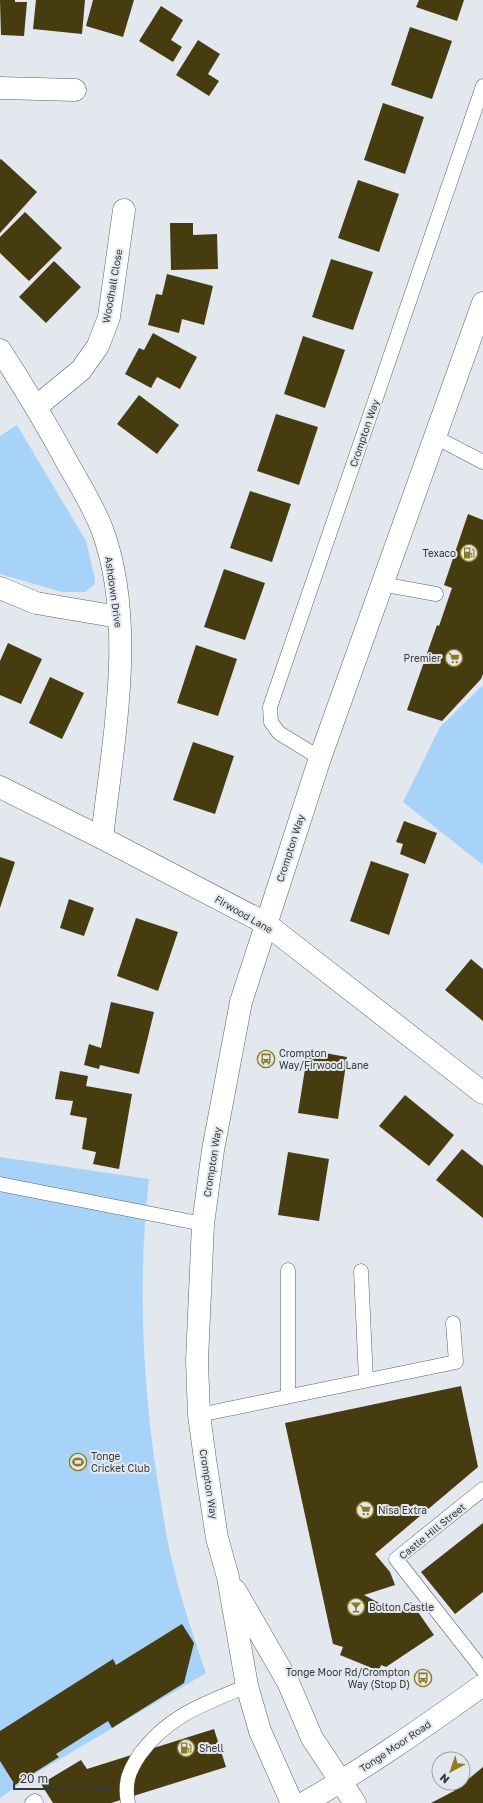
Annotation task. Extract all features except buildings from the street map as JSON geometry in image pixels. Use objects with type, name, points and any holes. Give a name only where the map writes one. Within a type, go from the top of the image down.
[{"type":"main road","points":[[0,88],[75,90]]},
{"type":"main road","name":"Woodhall Close","points":[[36,407],[81,370],[98,346],[109,317],[124,210]]},
{"type":"main road","name":"Crompton Way","points":[[292,1803],[257,1722],[247,1686],[228,1577],[218,1538],[198,1414],[197,1361],[203,1224],[213,1150],[241,1002],[265,923],[320,758],[381,584],[483,303]]},
{"type":"main road","name":"Ashdown Drive","points":[[0,350],[36,407],[85,495],[102,529],[112,566],[119,617],[121,667],[102,838]]},
{"type":"main road","points":[[0,588],[36,602],[119,617]]},
{"type":"main road","name":"Firwood Lane","points":[[0,787],[265,923],[483,1093]]},
{"type":"main road","name":"Crompton Way","points":[[228,1577],[288,1682],[312,1738],[355,1803]]},
{"type":"main road","name":"Tonge Moor Road","points":[[304,1803],[341,1782],[483,1685]]},
{"type":"main road","points":[[330,1803],[330,1798],[341,1782]]},
{"type":"lane","name":"Crompton Way","points":[[320,758],[279,733],[271,722],[270,707],[483,86]]},
{"type":"lane","points":[[435,437],[483,462]]},
{"type":"lane","points":[[381,584],[436,594]]},
{"type":"lane","points":[[0,1184],[203,1224]]},
{"type":"lane","points":[[288,1270],[288,1396]]},
{"type":"lane","points":[[361,1271],[366,1380]]},
{"type":"lane","points":[[198,1414],[456,1362],[452,1323]]},
{"type":"lane","name":"Castle Hill Street","points":[[483,1489],[396,1559],[483,1670]]},
{"type":"lane","points":[[128,1803],[126,1788],[130,1769],[152,1738],[177,1718],[192,1709],[247,1686]]},
{"type":"shaded area","points":[[17,425],[86,541],[95,579],[94,585],[85,592],[62,592],[0,574],[0,436]]},
{"type":"shaded area","points":[[483,685],[483,865],[403,802],[440,727]]},
{"type":"shaded area","name":"Tonge Cricket Club","points":[[0,1157],[149,1179],[143,1252],[143,1325],[147,1398],[151,1435],[173,1567],[206,1673],[33,1775],[0,1798]]},
{"type":"place","name":"Texaco","points":[[469,553]]},
{"type":"place","name":"Premier","points":[[454,658]]},
{"type":"place","name":"Crompton Way/Firwood Lane","points":[[266,1059]]},
{"type":"place","name":"Tonge Cricket Club","points":[[78,1462]]},
{"type":"place","name":"Nisa Extra","points":[[365,1510]]},
{"type":"place","name":"Bolton Castle","points":[[356,1607]]},
{"type":"place","name":"Tonge Moor Rd/Crompton Way (Stop D)","points":[[423,1678]]},
{"type":"place","name":"Shell","points":[[186,1748]]}]
